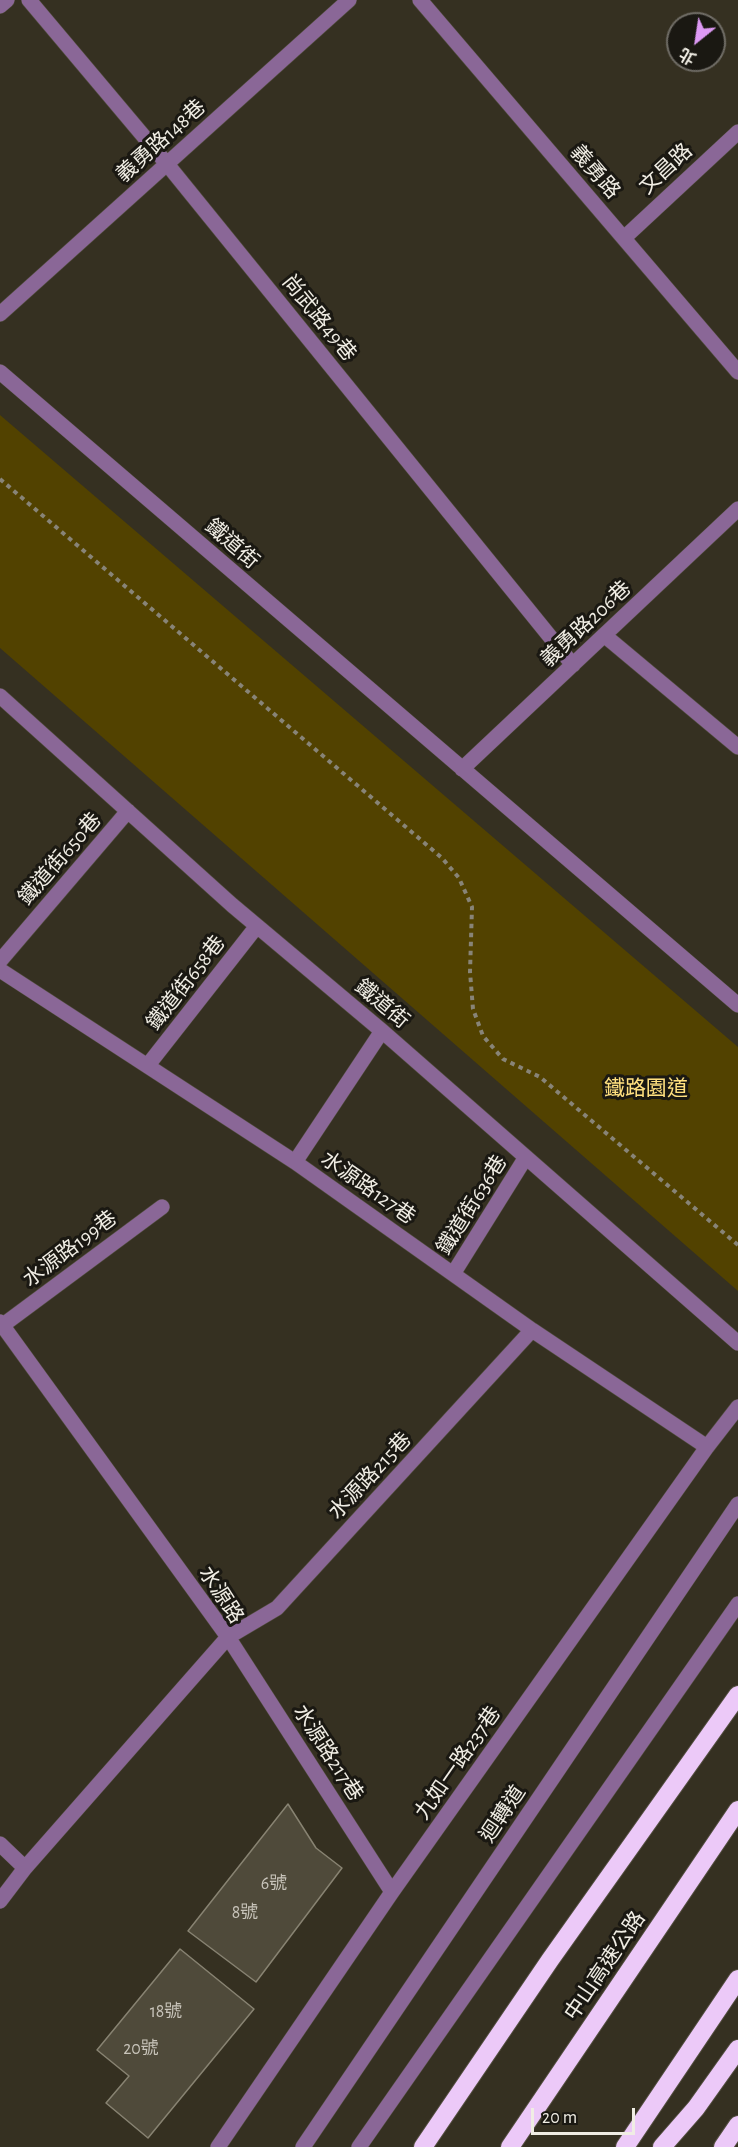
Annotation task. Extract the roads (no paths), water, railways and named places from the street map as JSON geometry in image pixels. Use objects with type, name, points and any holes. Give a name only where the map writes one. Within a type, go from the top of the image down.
[{"type":"highway","points":[[423,2147],[550,1960],[738,1695]]},
{"type":"highway","name":"中山高速公路","points":[[510,2147],[738,1810]]},
{"type":"highway","points":[[625,2147],[738,1979]]},
{"type":"highway","points":[[662,2147],[696,2108],[738,2049]]},
{"type":"highway","points":[[723,2147],[738,2126]]},
{"type":"street","points":[[0,6],[7,0]]},
{"type":"street","name":"尚武路49巷","points":[[29,0],[167,164],[573,665]]},
{"type":"street","name":"義勇路148巷","points":[[0,314],[349,0]]},
{"type":"street","name":"義勇路","points":[[420,0],[738,372]]},
{"type":"street","name":"文昌路","points":[[624,238],[738,132]]},
{"type":"street","name":"鐵道街","points":[[0,372],[738,1005]]},
{"type":"street","name":"義勇路206巷","points":[[462,769],[738,509]]},
{"type":"street","points":[[604,635],[738,747]]},
{"type":"street","name":"鐵道街","points":[[2,703],[257,926],[382,1031],[738,1343]]},
{"type":"street","name":"鐵道街650巷","points":[[0,961],[128,812]]},
{"type":"street","name":"鐵道街658巷","points":[[148,1065],[257,926]]},
{"type":"street","name":"水源路127巷","points":[[0,970],[295,1162],[532,1330],[707,1447]]},
{"type":"street","points":[[295,1162],[382,1031]]},
{"type":"street","name":"鐵道街636巷","points":[[453,1274],[526,1157]]},
{"type":"street","name":"水源路199巷","points":[[1,1324],[162,1207]]},
{"type":"street","name":"水源路","points":[[0,1901],[25,1868],[228,1637],[1,1324]]},
{"type":"street","name":"水源路215巷","points":[[228,1637],[277,1608],[532,1330]]},
{"type":"street","name":"九如一路237巷","points":[[218,2147],[392,1892],[707,1447],[738,1407]]},
{"type":"street","name":"迴轉道","points":[[303,2147],[738,1504]]},
{"type":"street","points":[[359,2147],[738,1604]]},
{"type":"street","name":"水源路217巷","points":[[228,1637],[392,1892]]},
{"type":"street","points":[[0,1844],[25,1868]]},
{"type":"park label","name":"鐵路園道","points":[[646,1089]]}]
